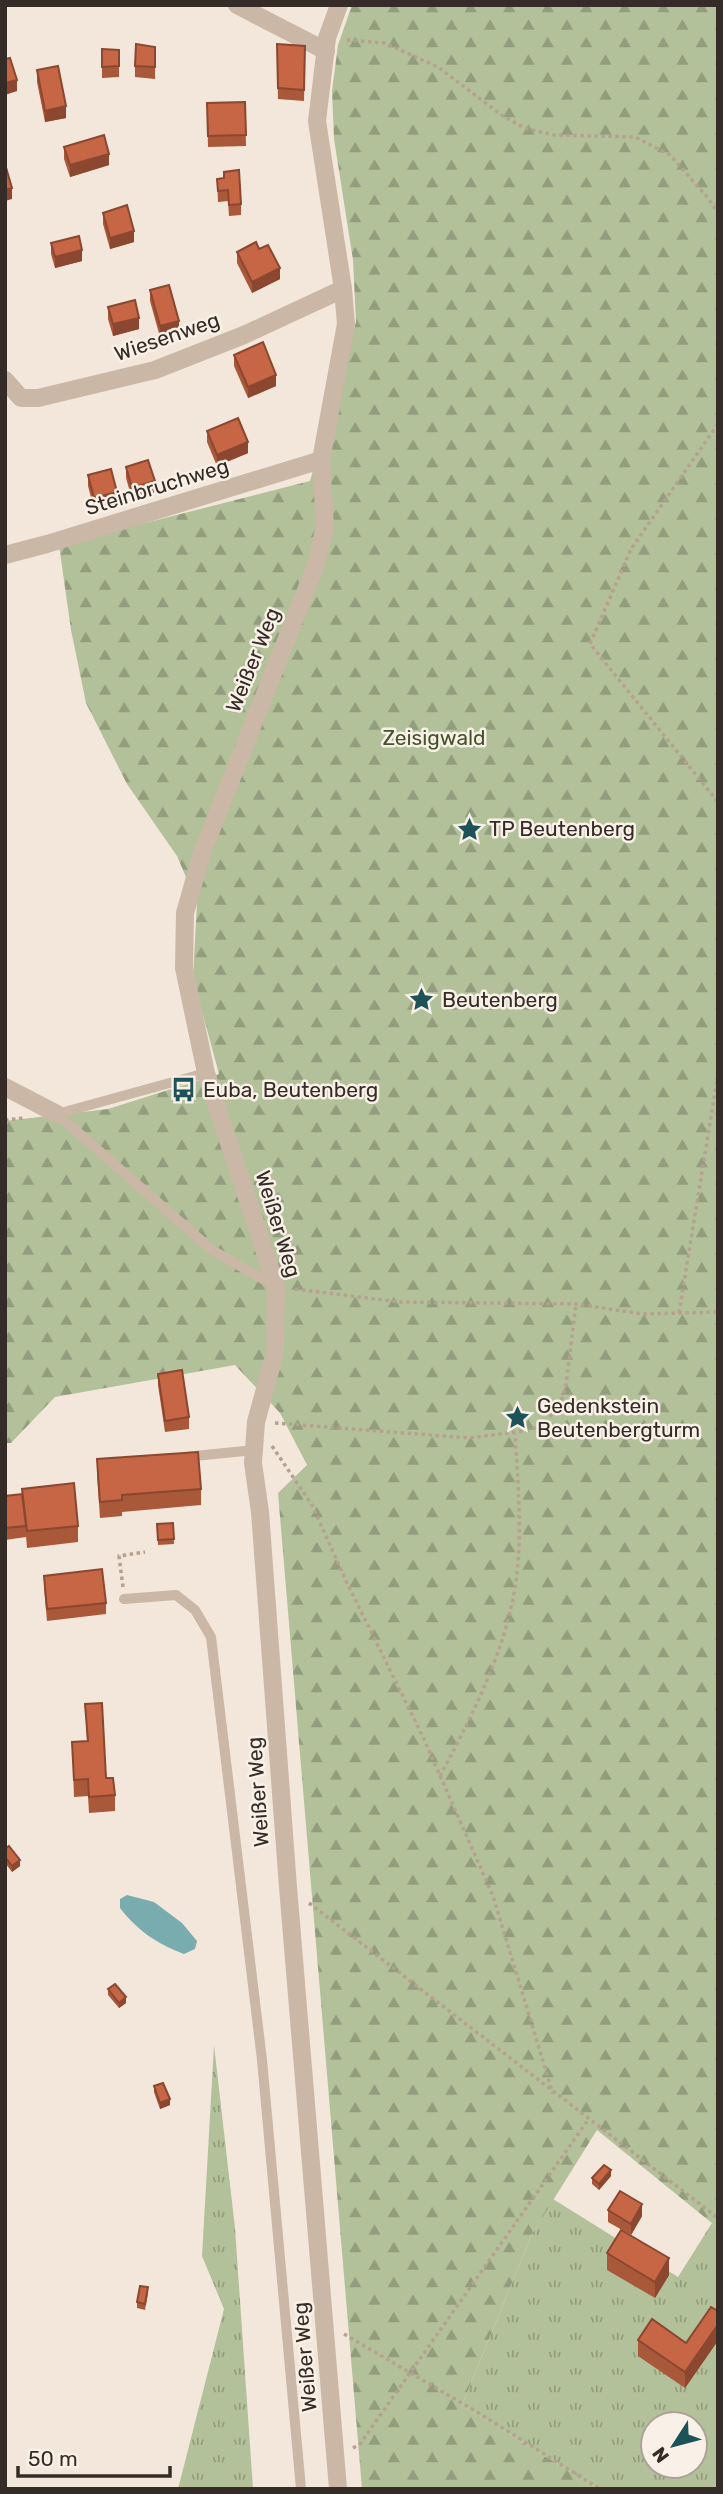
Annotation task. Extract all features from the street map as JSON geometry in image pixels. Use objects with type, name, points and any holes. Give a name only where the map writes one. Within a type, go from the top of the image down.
[{"type":"street","points":[[237,5],[327,45]]},
{"type":"street","name":"Weißer Weg","points":[[338,2489],[260,1512],[253,1462],[256,1422],[275,1353],[276,1286],[206,1073],[184,968],[185,913],[202,853],[316,565],[325,526],[321,460],[346,324],[317,121],[327,45],[340,5]]},
{"type":"street","name":"Wiesenweg","points":[[5,380],[21,398],[38,398],[155,370],[244,335],[343,289]]},
{"type":"street","name":"Steinbruchweg","points":[[5,555],[321,460]]},
{"type":"street","points":[[5,1087],[57,1114]]},
{"type":"lane","points":[[57,1114],[206,1073]]},
{"type":"lane","points":[[57,1114],[212,1250],[276,1286]]},
{"type":"lane","points":[[175,1457],[254,1450]]},
{"type":"lane","points":[[124,1599],[176,1595],[195,1610],[211,1637],[262,2060],[301,2489]]},
{"type":"path","points":[[327,45],[384,43],[438,67],[500,114],[524,128],[554,135],[635,137],[670,155],[718,213]]},
{"type":"path","points":[[718,424],[631,549],[590,644],[718,802]]},
{"type":"path","points":[[679,1313],[718,1074]]},
{"type":"path","points":[[276,1286],[400,1303],[576,1304],[643,1314],[718,1312]]},
{"type":"path","points":[[256,1422],[469,1438],[531,1430],[561,1405],[576,1304]]},
{"type":"path","points":[[256,1422],[313,1505],[346,1583],[440,1776],[493,1896],[554,2094]]},
{"type":"path","points":[[440,1776],[467,1726],[501,1643],[515,1589],[521,1516],[515,1434]]},
{"type":"path","points":[[121,1573],[119,1556],[145,1552]]},
{"type":"path","points":[[288,1887],[587,2120],[718,2218]]},
{"type":"path","points":[[360,2444],[587,2120]]},
{"type":"path","points":[[324,2322],[600,2489]]},
{"type":"green space","name":"Zeisigwald","points":[[352,5],[718,5],[718,2228],[597,2130],[532,2234],[462,2405],[598,2489],[362,2489],[278,1493],[307,1465],[280,1413],[235,1365],[55,1397],[11,1443],[5,1443],[5,1121],[108,1109],[219,1074],[193,978],[197,903],[177,856],[127,784],[86,703],[71,630],[59,545],[310,481],[356,322],[353,260],[334,139],[332,91],[338,45]]},
{"type":"green space","points":[[214,2045],[235,2228],[253,2489],[178,2489],[224,2309],[202,2256]]},
{"type":"green space","points":[[553,2199],[678,2277],[712,2223],[718,2228],[718,2489],[598,2489],[462,2405],[532,2234]]},
{"type":"water","points":[[127,1895],[154,1902],[182,1923],[197,1941],[195,1949],[184,1954],[165,1946],[141,1930],[120,1908],[120,1899]]},
{"type":"building","points":[[136,44],[155,47],[155,67],[135,66]]},
{"type":"building","points":[[277,44],[305,46],[304,90],[278,88]]},
{"type":"building","points":[[102,49],[119,50],[119,66],[102,67]]},
{"type":"building","points":[[10,58],[17,80],[5,83],[5,59]]},
{"type":"building","points":[[58,66],[66,106],[45,111],[37,70]]},
{"type":"building","points":[[245,102],[246,135],[208,136],[207,103]]},
{"type":"building","points":[[104,135],[109,154],[70,165],[64,147]]},
{"type":"building","points":[[5,164],[12,188],[5,190]]},
{"type":"building","points":[[239,170],[241,204],[229,205],[228,190],[218,191],[217,179],[224,178],[224,172]]},
{"type":"building","points":[[127,205],[134,231],[110,238],[103,213]]},
{"type":"building","points":[[79,236],[82,250],[55,257],[51,243]]},
{"type":"building","points":[[256,242],[259,249],[268,245],[280,268],[252,282],[237,252]]},
{"type":"building","points":[[169,285],[179,321],[160,326],[150,290]]},
{"type":"building","points":[[135,300],[139,318],[113,324],[108,307]]},
{"type":"building","points":[[263,342],[276,375],[248,387],[234,355]]},
{"type":"building","points":[[238,418],[248,442],[217,455],[207,431]]},
{"type":"building","points":[[148,460],[155,481],[132,488],[126,467]]},
{"type":"building","points":[[111,469],[117,492],[94,498],[88,475]]},
{"type":"building","points":[[182,1370],[189,1417],[165,1421],[158,1374]]},
{"type":"building","points":[[198,1452],[201,1489],[122,1495],[122,1500],[100,1502],[97,1459]]},
{"type":"building","points":[[74,1483],[78,1526],[27,1531],[22,1489]]},
{"type":"building","points":[[22,1494],[26,1526],[5,1528],[5,1496]]},
{"type":"building","points":[[173,1523],[174,1539],[158,1540],[157,1524]]},
{"type":"building","points":[[102,1569],[106,1603],[47,1609],[44,1576]]},
{"type":"building","points":[[102,1703],[106,1778],[113,1778],[115,1795],[89,1797],[88,1779],[74,1780],[72,1742],[88,1741],[85,1704]]},
{"type":"building","points":[[9,1846],[20,1860],[12,1866],[5,1857],[5,1849]]},
{"type":"building","points":[[115,1984],[126,1997],[119,2003],[108,1989]]},
{"type":"building","points":[[163,2083],[170,2099],[160,2103],[154,2086]]},
{"type":"building","points":[[604,2165],[611,2170],[599,2184],[592,2178]]},
{"type":"building","points":[[620,2191],[642,2204],[631,2224],[608,2210]]},
{"type":"building","points":[[621,2230],[669,2258],[655,2282],[607,2253]]},
{"type":"building","points":[[140,2286],[148,2287],[145,2304],[137,2302]]},
{"type":"building","points":[[711,2307],[718,2311],[718,2327],[685,2372],[638,2340],[652,2319],[686,2343]]},
{"type":"place","name":"TP Beutenberg","points":[[469,829]]},
{"type":"place","name":"Beutenberg","points":[[422,1000]]},
{"type":"place","name":"Euba, Beutenberg","points":[[183,1090]]},
{"type":"place","name":"Gedenkstein Beutenbergturm","points":[[517,1418]]}]
